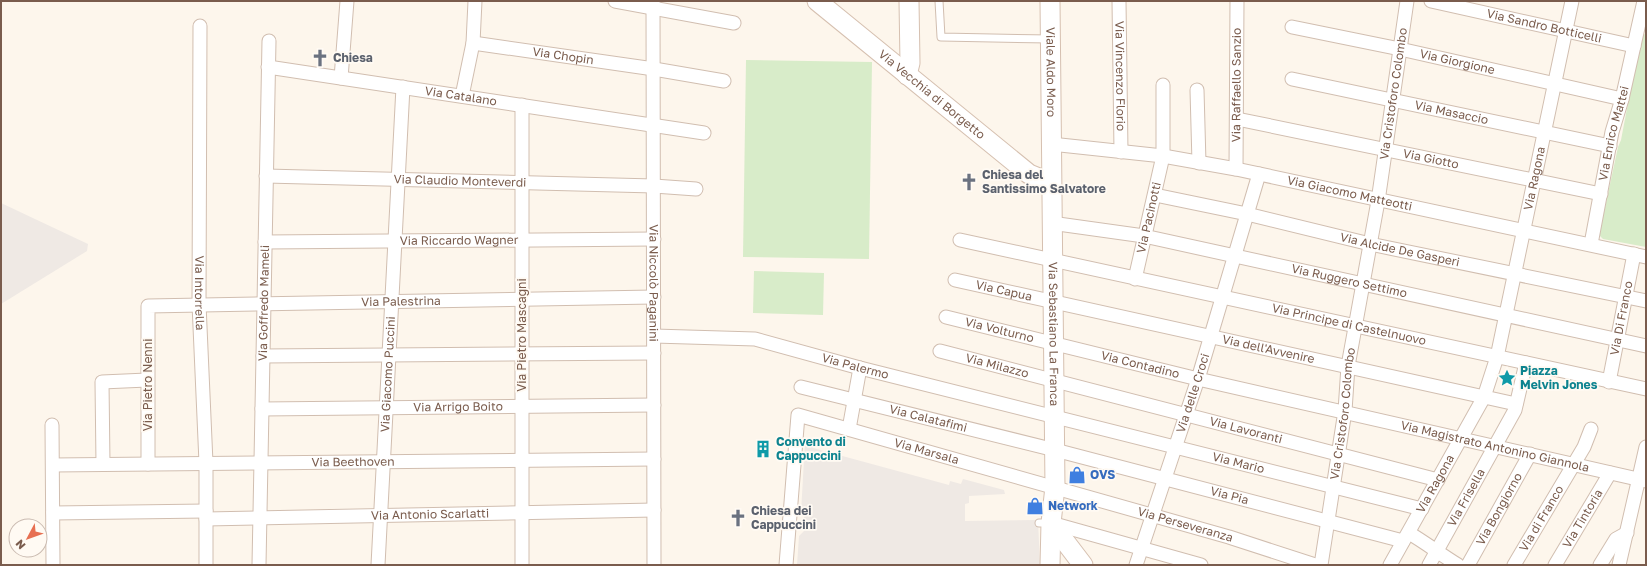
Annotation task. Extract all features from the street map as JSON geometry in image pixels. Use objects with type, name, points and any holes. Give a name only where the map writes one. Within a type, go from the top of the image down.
[{"type":"main road","name":"Via Vecchia di Borgetto","points":[[817,1],[1028,174],[1051,182]]},
{"type":"main road","points":[[907,75],[910,63],[909,1]]},
{"type":"main road","name":"Viale Aldo Moro","points":[[1050,1],[1051,144]]},
{"type":"main road","name":"Via Sebastiano La Franca","points":[[1050,565],[1045,523],[1056,487],[1051,144]]},
{"type":"main road","points":[[1045,523],[1082,565]]},
{"type":"street","points":[[341,78],[347,1]]},
{"type":"street","points":[[462,96],[473,43],[474,1]]},
{"type":"street","points":[[616,1],[653,4],[734,23]]},
{"type":"street","name":"Via Vincenzo Florio","points":[[1119,1],[1121,152]]},
{"type":"street","name":"Via Raffaello Sanzio","points":[[1236,169],[1237,1]]},
{"type":"street","name":"Via Cristoforo Colombo","points":[[1321,565],[1332,486],[1345,411],[1348,366],[1378,201],[1407,1]]},
{"type":"street","name":"Via Sandro Botticelli","points":[[1431,1],[1634,46]]},
{"type":"street","name":"Via Ragona","points":[[1390,565],[1483,400],[1497,357],[1572,1]]},
{"type":"street","name":"Via Enrico Mattei","points":[[1590,244],[1610,146],[1634,46],[1642,24],[1644,1]]},
{"type":"street","name":"Via Niccolò Paganini","points":[[653,4],[654,565]]},
{"type":"street","name":"Via Intorrella","points":[[200,26],[198,304],[206,463],[206,562]]},
{"type":"street","name":"Via Giorgione","points":[[1292,27],[1400,49],[1622,99]]},
{"type":"street","name":"Via Goffredo Mameli","points":[[259,565],[269,41]]},
{"type":"street","name":"Via Chopin","points":[[473,43],[654,68],[724,81]]},
{"type":"street","name":"Via Catalano","points":[[268,67],[704,132]]},
{"type":"street","name":"Via Masaccio","points":[[1292,79],[1610,146]]},
{"type":"street","name":"Via Pacinotti","points":[[1134,279],[1163,156],[1163,85]]},
{"type":"street","name":"Via Giacomo Puccini","points":[[378,565],[403,87]]},
{"type":"street","points":[[1197,90],[1199,163]]},
{"type":"street","name":"Via Pietro Mascagni","points":[[522,105],[522,565]]},
{"type":"street","name":"Via Giotto","points":[[1237,119],[1601,194]]},
{"type":"street","name":"Via Giacomo Matteotti","points":[[1051,144],[1163,156],[1236,169],[1378,201],[1640,255]]},
{"type":"street","name":"Via delle Croci","points":[[1136,565],[1165,479],[1174,447],[1198,379],[1210,335],[1236,257],[1259,174]]},
{"type":"street","name":"Via Claudio Monteverdi","points":[[266,176],[522,182],[654,186],[696,189]]},
{"type":"street","name":"Via Alcide De Gasperi","points":[[1155,195],[1247,214],[1370,244],[1646,301]]},
{"type":"street","name":"Via Ruggero Settimo","points":[[1051,223],[1144,236],[1646,346]]},
{"type":"street","name":"Via Riccardo Wagner","points":[[265,242],[654,239]]},
{"type":"street","name":"Via Principe di Castelnuovo","points":[[960,240],[1134,279],[1355,325],[1646,390]]},
{"type":"street","name":"Via Di Franco","points":[[1609,382],[1626,296],[1640,255]]},
{"type":"street","name":"Via Capua","points":[[955,280],[1053,303]]},
{"type":"street","name":"Via Palestrina","points":[[148,306],[654,297]]},
{"type":"street","name":"Via dell'Avvenire","points":[[1053,303],[1210,335],[1348,366],[1483,400]]},
{"type":"street","name":"Via Pietro Nenni","points":[[148,306],[148,464]]},
{"type":"street","name":"Via Volturno","points":[[946,316],[1053,342]]},
{"type":"street","name":"Via Palermo","points":[[654,336],[756,339],[860,368],[1054,417]]},
{"type":"street","name":"Via Contadino","points":[[1053,342],[1198,379],[1345,411]]},
{"type":"street","name":"Via Milazzo","points":[[940,351],[1054,381]]},
{"type":"street","points":[[263,356],[654,353]]},
{"type":"street","name":"Via Frisella","points":[[1429,565],[1495,447],[1515,407],[1526,363]]},
{"type":"street","points":[[849,429],[860,368]]},
{"type":"street","points":[[103,464],[102,382],[148,380]]},
{"type":"street","name":"Via Lavoranti","points":[[1054,381],[1438,480]]},
{"type":"street","name":"Via Calatafimi","points":[[801,387],[1055,450]]},
{"type":"street","points":[[1483,400],[1515,407]]},
{"type":"street","name":"Via Arrigo Boito","points":[[262,409],[654,405]]},
{"type":"street","name":"Via Magistrato Antonino Giannola","points":[[1345,411],[1460,440],[1530,454],[1642,480]]},
{"type":"street","name":"Via Marsala","points":[[786,565],[798,415],[1056,487]]},
{"type":"street","name":"Via Mario","points":[[1054,417],[1422,509]]},
{"type":"street","points":[[52,425],[53,563]]},
{"type":"street","name":"Via di Franco","points":[[1514,565],[1584,448],[1590,429]]},
{"type":"street","points":[[1620,565],[1626,533],[1642,480],[1646,447]]},
{"type":"street","name":"Via Pia","points":[[1055,450],[1327,521],[1406,537],[1431,545],[1437,552],[1458,565]]},
{"type":"street","name":"Via Bongiorno","points":[[1468,565],[1530,454]]},
{"type":"street","name":"Via Beethoven","points":[[53,465],[654,459]]},
{"type":"street","name":"Via Tintoria","points":[[1555,565],[1610,473]]},
{"type":"street","name":"Via Perseveranza","points":[[1056,487],[1229,537],[1315,565]]},
{"type":"street","name":"Via Antonio Scarlatti","points":[[53,513],[206,515],[260,518],[654,510]]},
{"type":"street","points":[[1045,523],[1201,565]]},
{"type":"street","points":[[1600,565],[1616,539],[1626,533]]},
{"type":"lane","points":[[939,1],[940,37],[1050,39]]},
{"type":"shaded area","points":[[1,203],[88,244],[87,251],[1,304]]},
{"type":"shaded area","points":[[805,442],[814,444],[813,448],[949,485],[950,481],[961,484],[963,479],[1004,490],[1005,494],[969,496],[969,503],[965,504],[965,521],[1038,520],[1040,565],[797,565],[799,536],[804,531],[804,514],[801,513]]},
{"type":"green space","points":[[1646,34],[1646,247],[1603,239],[1599,235],[1618,147],[1621,140],[1641,35]]},
{"type":"green space","points":[[746,60],[872,62],[869,259],[743,257]]},
{"type":"green space","points":[[754,271],[824,273],[823,315],[753,313]]},
{"type":"place","name":"Chiesa","points":[[320,58]]},
{"type":"place","name":"Chiesa del Santissimo Salvatore","points":[[969,182]]},
{"type":"place","name":"Piazza Melvin Jones","points":[[1507,378]]},
{"type":"place","name":"Convento di Cappuccini","points":[[763,449]]},
{"type":"place","name":"OVS","points":[[1077,475]]},
{"type":"place","name":"Network","points":[[1035,506]]},
{"type":"place","name":"Chiesa dei Cappuccini","points":[[738,518]]}]
